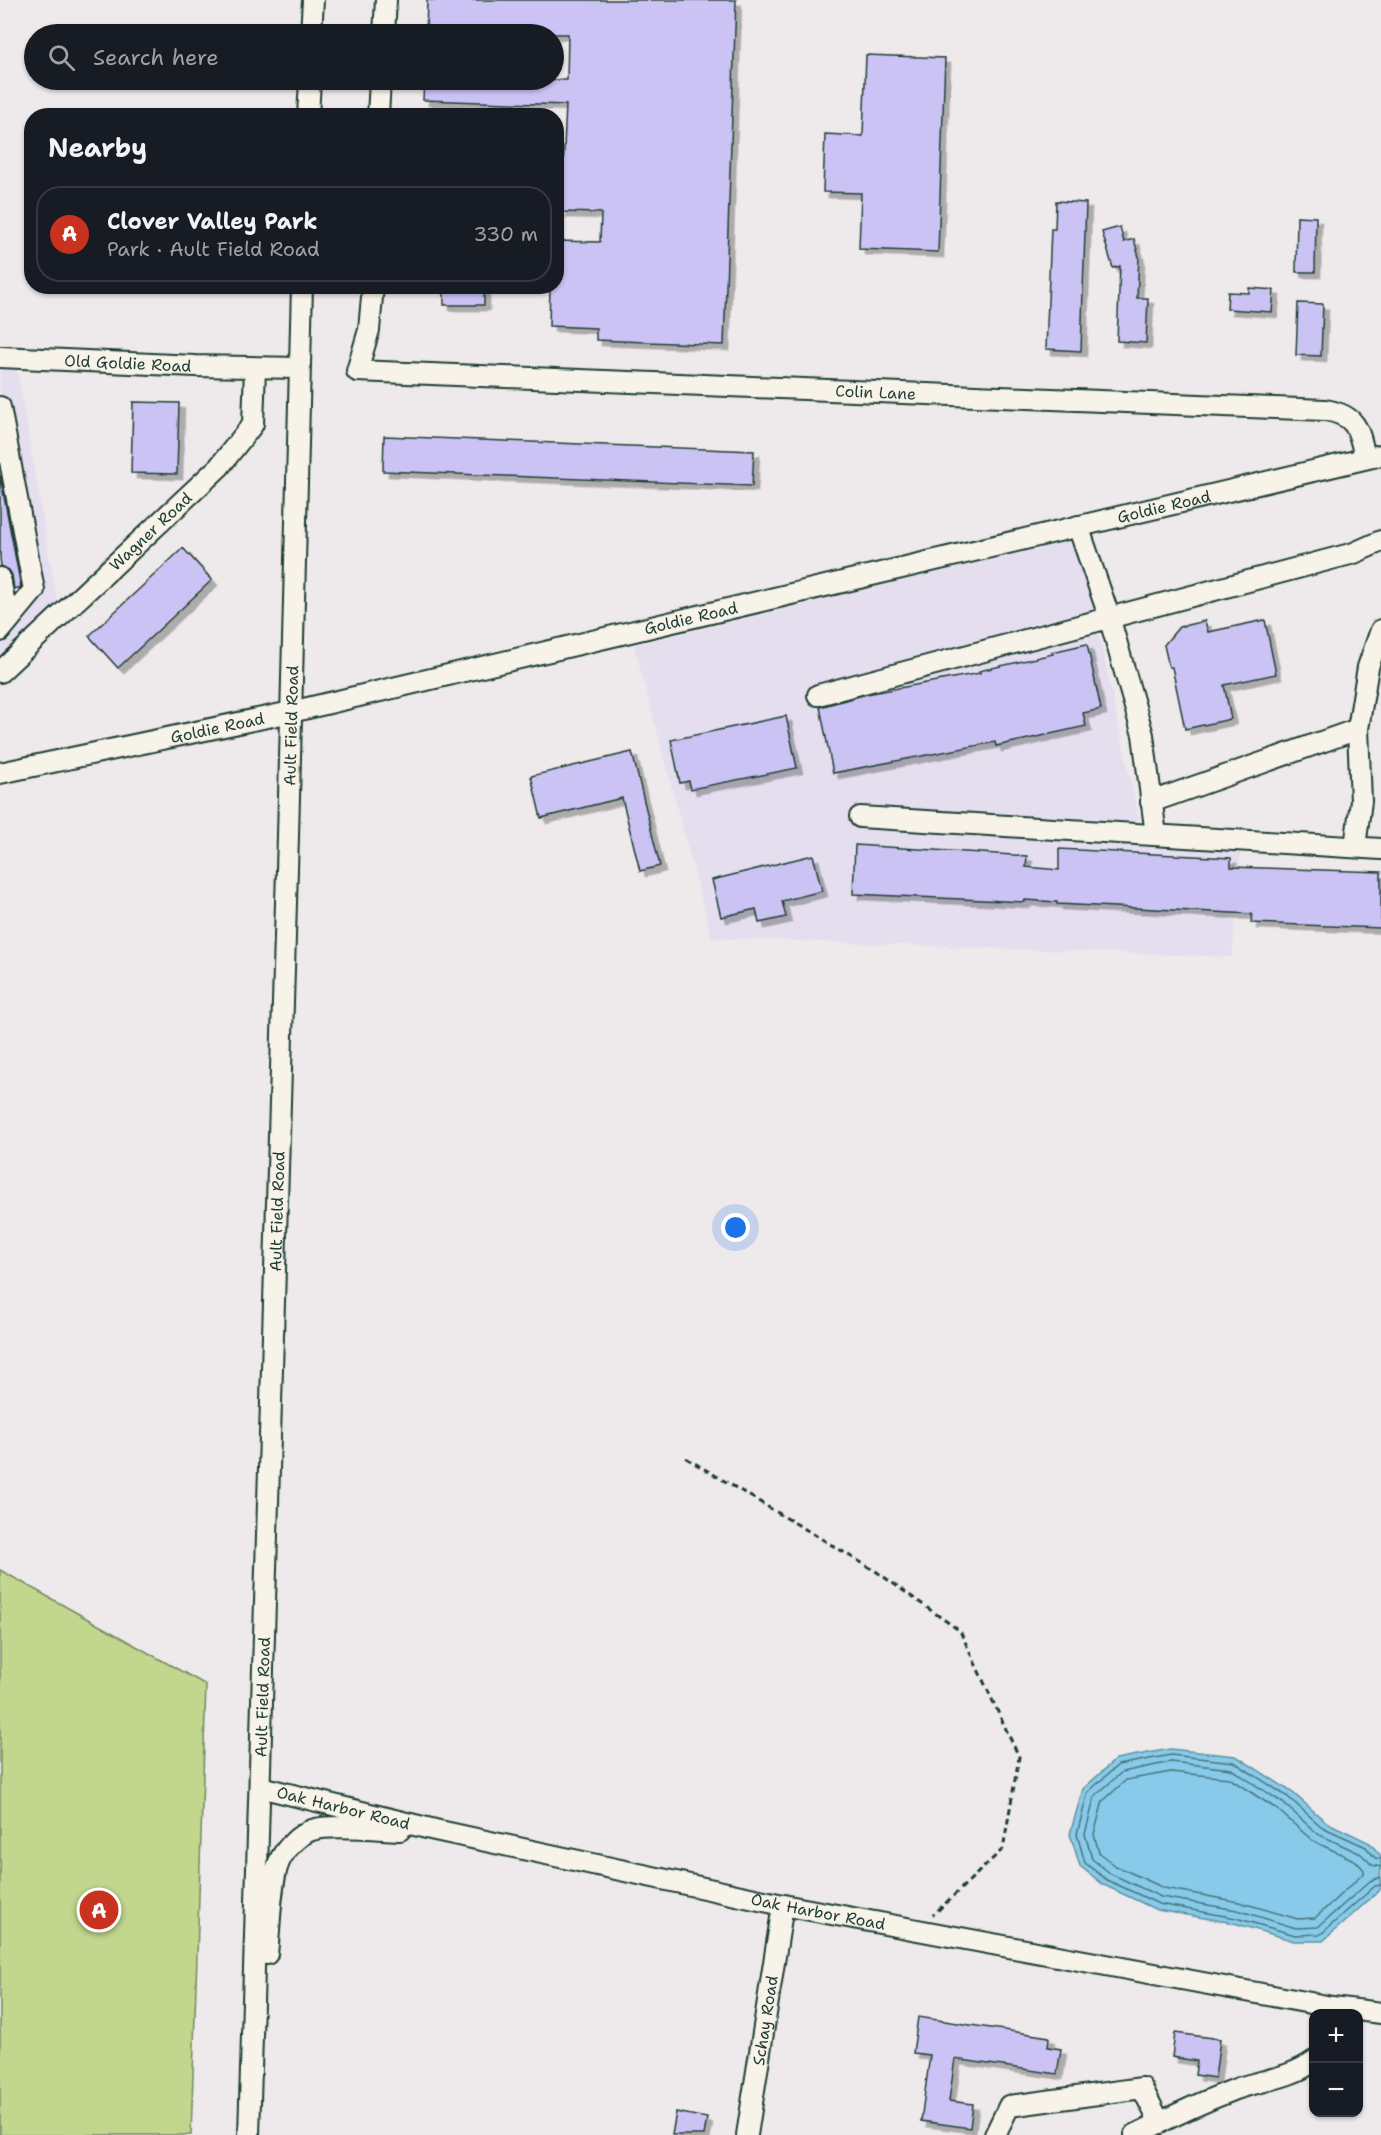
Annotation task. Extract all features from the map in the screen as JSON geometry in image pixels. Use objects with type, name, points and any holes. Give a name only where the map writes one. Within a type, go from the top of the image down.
[{"type":"street","points":[[312,24],[313,0]]},
{"type":"street","points":[[385,24],[386,0]]},
{"type":"street","points":[[308,108],[309,90]]},
{"type":"street","points":[[378,108],[379,90]]},
{"type":"street","name":"Ault Field Road","points":[[250,2125],[302,294]]},
{"type":"street","name":"Colin Lane","points":[[372,294],[369,330],[357,371],[1325,410],[1348,416],[1373,457]]},
{"type":"street","name":"Old Goldie Road","points":[[0,357],[255,368]]},
{"type":"street","points":[[255,368],[299,368]]},
{"type":"street","name":"Wagner Road","points":[[0,672],[219,467],[253,424],[255,368]]},
{"type":"street","points":[[0,406],[34,590],[4,626]]},
{"type":"street","name":"Goldie Road","points":[[0,773],[291,712],[1373,457]]},
{"type":"street","points":[[1078,526],[1109,618],[1143,735],[1156,835]]},
{"type":"street","points":[[819,695],[1354,552],[1381,541]]},
{"type":"street","points":[[0,578],[4,626]]},
{"type":"street","points":[[1355,847],[1361,801],[1358,729],[1368,667],[1381,630]]},
{"type":"street","points":[[1151,802],[1358,729]]},
{"type":"street","points":[[860,817],[1381,849]]},
{"type":"street","name":"Oak Harbor Road","points":[[260,1787],[435,1830],[783,1905],[1327,2009]]},
{"type":"street","points":[[250,2125],[275,1882],[279,1862],[287,1849],[311,1830],[326,1828],[435,1830]]},
{"type":"street","name":"Schay Road","points":[[747,2135],[783,1905]]},
{"type":"street","name":"Oak Harbor Road","points":[[1363,2012],[1381,2013]]},
{"type":"street","points":[[1135,2135],[1238,2089],[1302,2070],[1311,2063]]},
{"type":"street","points":[[995,2135],[1009,2106],[1142,2088],[1160,2123]]},
{"type":"path","points":[[686,1458],[877,1572],[960,1630],[1019,1757],[1004,1849],[916,1930]]},
{"type":"shaded area","points":[[0,369],[17,369],[58,608],[0,662]]},
{"type":"shaded area","points":[[1078,539],[1144,842],[1241,848],[1232,957],[712,938],[634,645]]},
{"type":"green space","points":[[0,1570],[206,1685],[191,2135],[0,2135]]},
{"type":"water","points":[[1170,1749],[1236,1756],[1292,1792],[1326,1822],[1370,1843],[1381,1856],[1380,1890],[1323,1941],[1294,1941],[1234,1923],[1157,1910],[1104,1885],[1080,1866],[1070,1834],[1083,1789],[1116,1759]]},
{"type":"building","points":[[427,0],[736,0],[724,345],[596,340],[596,328],[549,326],[550,294],[564,294],[564,241],[600,242],[601,213],[564,212],[566,105],[423,100],[424,90],[564,90],[564,80],[567,80],[568,34],[564,34],[564,24],[426,24]]},
{"type":"building","points":[[866,55],[945,58],[938,252],[859,249],[861,193],[823,192],[825,134],[863,136]]},
{"type":"building","points":[[1056,201],[1086,203],[1081,351],[1046,349],[1051,229],[1055,229]]},
{"type":"building","points":[[1297,216],[1316,217],[1315,272],[1296,272]]},
{"type":"building","points":[[1120,227],[1124,242],[1134,239],[1139,257],[1137,298],[1148,298],[1146,343],[1117,341],[1120,266],[1113,268],[1102,232]]},
{"type":"building","points":[[1249,288],[1274,290],[1272,312],[1227,309],[1228,292],[1249,293]]},
{"type":"building","points":[[444,294],[484,294],[484,305],[444,305]]},
{"type":"building","points":[[1298,303],[1323,304],[1321,356],[1296,355]]},
{"type":"building","points":[[133,402],[179,403],[177,474],[131,473]]},
{"type":"building","points":[[384,436],[754,451],[752,486],[383,471]]},
{"type":"building","points":[[0,475],[21,587],[14,589],[12,575],[9,570],[1,566],[0,558]]},
{"type":"building","points":[[183,548],[212,580],[118,668],[89,636]]},
{"type":"building","points":[[1265,620],[1276,674],[1224,685],[1231,719],[1185,729],[1172,667],[1169,667],[1164,645],[1179,627],[1205,621],[1208,632]]},
{"type":"building","points":[[1087,644],[1101,709],[1083,713],[1086,726],[996,746],[995,742],[833,773],[820,707],[867,694],[980,673],[979,671]]},
{"type":"building","points":[[786,716],[797,768],[691,789],[689,781],[680,783],[671,740]]},
{"type":"building","points":[[632,752],[660,866],[640,871],[622,798],[541,818],[531,776]]},
{"type":"building","points":[[855,845],[1027,856],[1026,867],[1059,870],[1059,849],[1231,858],[1231,867],[1381,872],[1381,928],[1251,923],[1252,914],[1057,904],[1057,902],[1025,900],[1025,902],[853,894]]},
{"type":"building","points":[[813,855],[822,891],[782,901],[786,917],[759,923],[756,909],[721,917],[712,880]]},
{"type":"building","points":[[918,2017],[1049,2037],[1048,2047],[1061,2049],[1057,2074],[955,2059],[949,2101],[973,2104],[970,2128],[921,2121],[930,2055],[913,2053]]},
{"type":"building","points":[[1175,2033],[1220,2039],[1215,2078],[1195,2075],[1197,2061],[1172,2057]]},
{"type":"building","points":[[676,2112],[707,2118],[704,2135],[672,2135]]},
{"type":"place","name":"Clover Valley Park","points":[[99,1910]]}]
